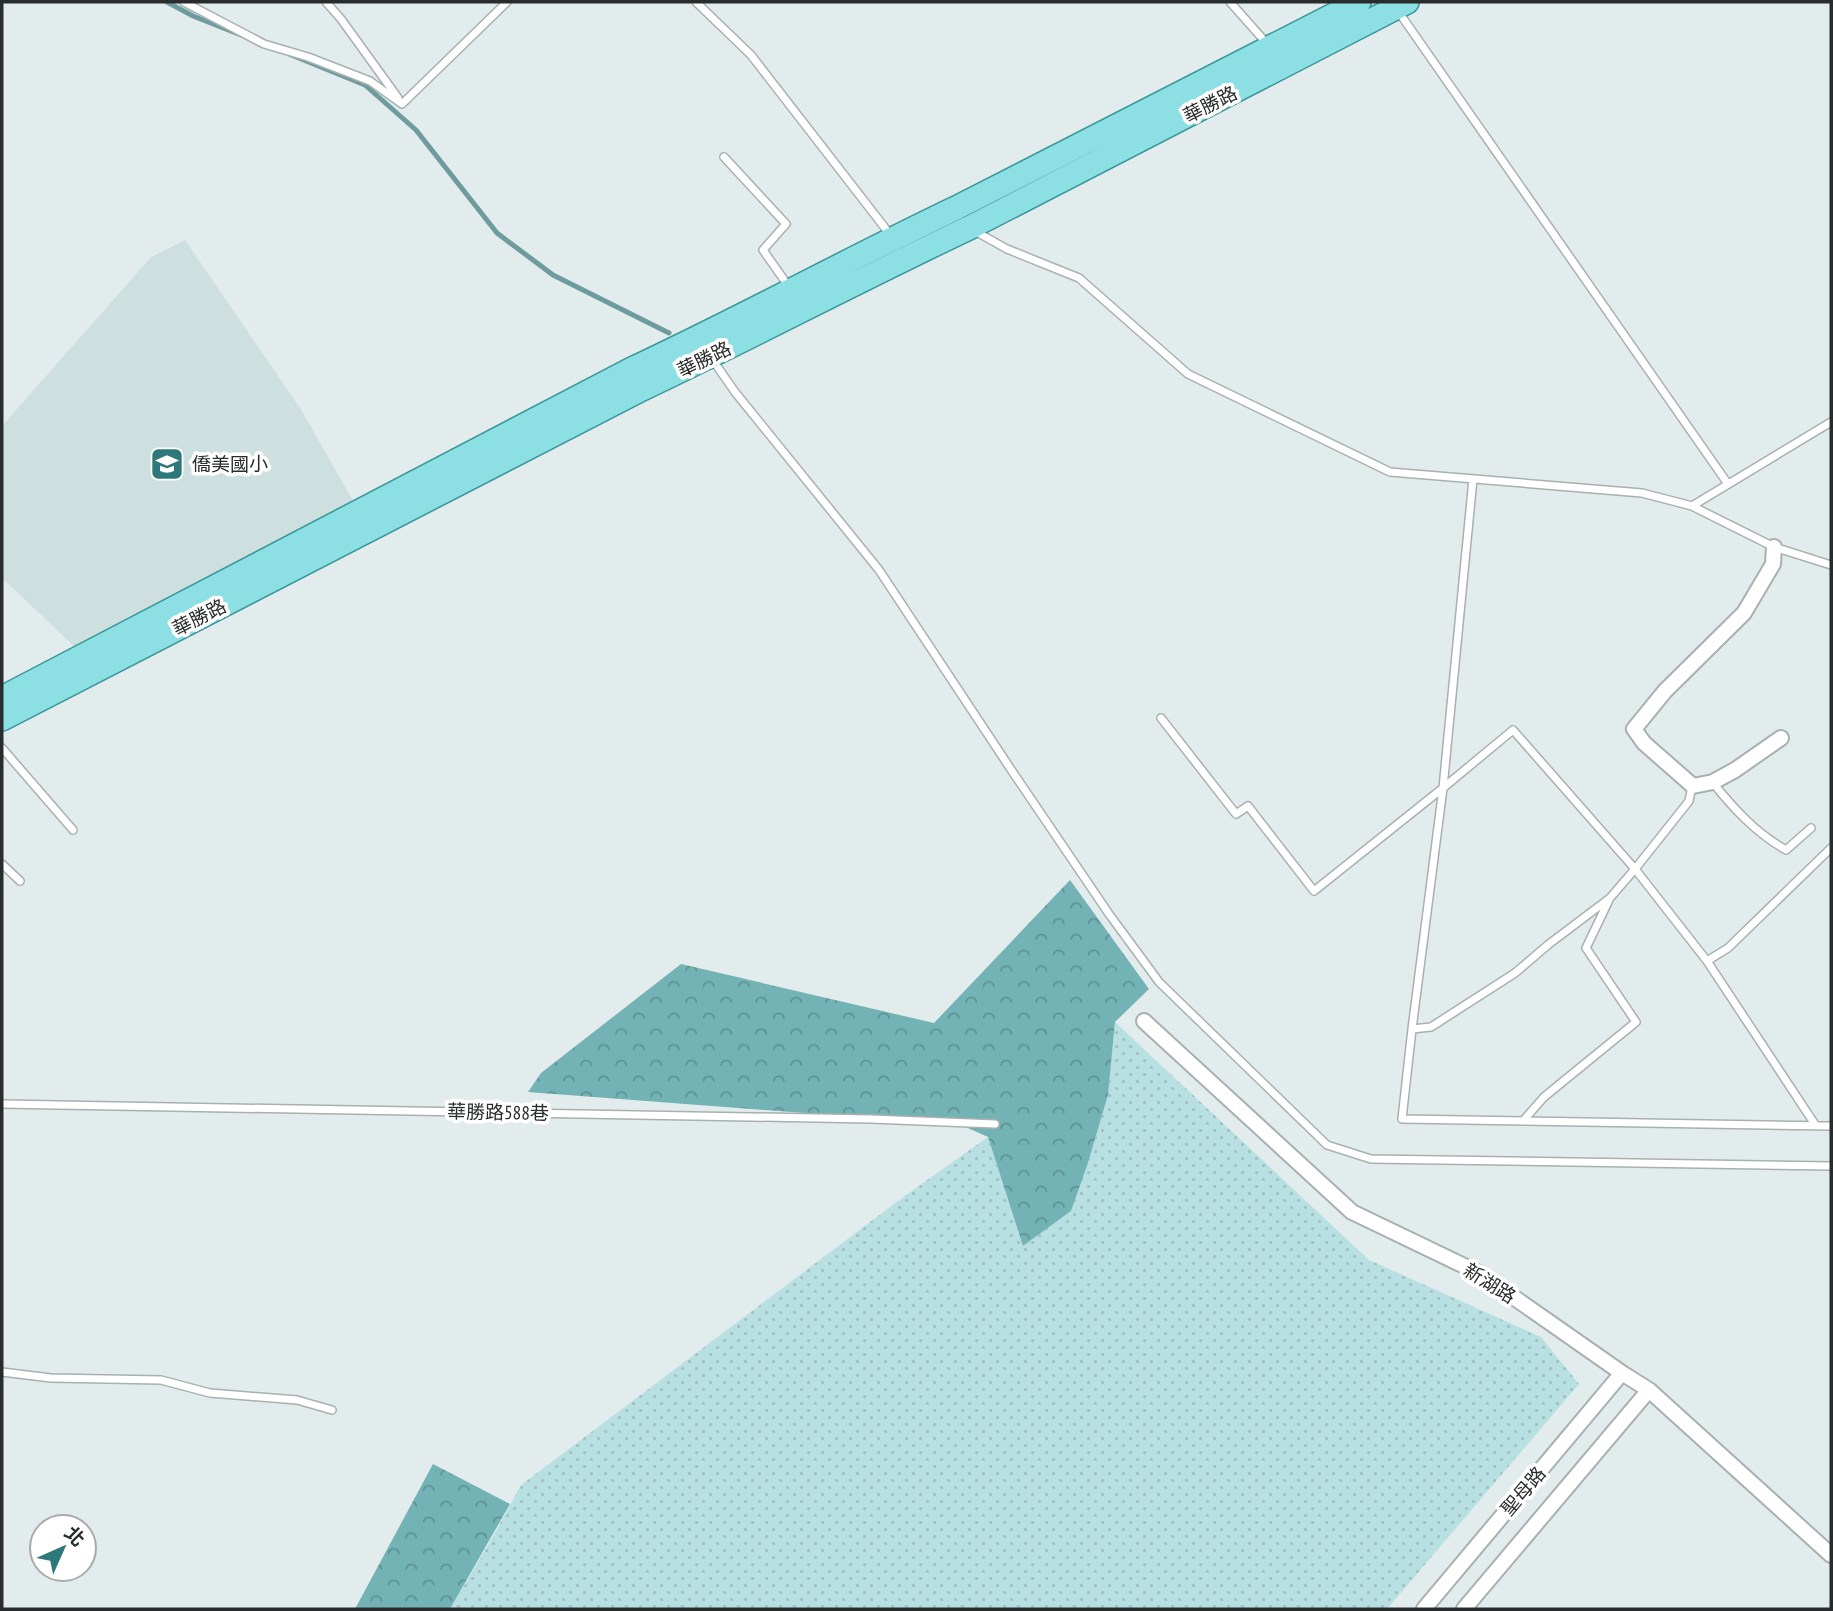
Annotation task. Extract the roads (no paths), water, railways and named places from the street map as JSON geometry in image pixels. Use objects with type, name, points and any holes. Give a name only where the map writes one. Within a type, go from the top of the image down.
[{"type":"main road","name":"華勝路","points":[[705,347],[969,228],[1274,58],[1359,2]]},
{"type":"main road","name":"華勝路","points":[[2,698],[212,600],[630,395],[791,290],[893,238],[1274,58],[1399,4]]},
{"type":"main road","name":"華勝路","points":[[2,719],[212,600]]},
{"type":"street","points":[[1774,547],[1773,564],[1744,613],[1665,691],[1634,729],[1644,743],[1693,786],[1713,782],[1781,738]]},
{"type":"street","name":"新湖路","points":[[1144,1021],[1352,1212],[1479,1273],[1649,1390],[1831,1555]]},
{"type":"street","name":"聖母路","points":[[1424,1609],[1622,1373]]},
{"type":"street","name":"聖母路","points":[[1464,1609],[1649,1390]]},
{"type":"lane","points":[[184,2],[264,44],[308,57],[370,81],[402,104]]},
{"type":"lane","points":[[326,2],[402,104]]},
{"type":"lane","points":[[402,104],[507,2]]},
{"type":"lane","points":[[696,2],[751,55],[893,238],[904,259]]},
{"type":"lane","points":[[1230,2],[1274,58]]},
{"type":"lane","points":[[1399,4],[1728,484]]},
{"type":"lane","points":[[724,157],[786,224],[763,250],[791,290]]},
{"type":"lane","points":[[956,208],[969,228],[1007,249],[1079,278],[1188,374],[1390,472],[1642,493],[1692,506],[1774,547],[1831,565]]},
{"type":"lane","points":[[705,347],[735,392],[879,570],[1050,828],[1159,982],[1327,1145],[1371,1159],[1831,1166]]},
{"type":"lane","points":[[1692,506],[1831,422]]},
{"type":"lane","points":[[1473,479],[1443,788],[1402,1119],[1831,1126]]},
{"type":"lane","points":[[1161,718],[1236,814],[1248,806],[1314,891],[1513,730],[1635,869],[1707,961],[1816,1126]]},
{"type":"lane","points":[[2,748],[73,830]]},
{"type":"lane","points":[[1713,782],[1732,806],[1767,839],[1786,850],[1811,828]]},
{"type":"lane","points":[[1412,1029],[1431,1027],[1515,974],[1549,944],[1610,898],[1689,801],[1693,786]]},
{"type":"lane","points":[[1707,961],[1728,948],[1831,848]]},
{"type":"lane","points":[[2,864],[20,881]]},
{"type":"lane","points":[[1523,1121],[1544,1097],[1636,1022],[1586,948],[1610,898]]},
{"type":"lane","name":"華勝路588巷","points":[[2,1104],[857,1118],[995,1124]]},
{"type":"lane","points":[[2,1372],[51,1378],[161,1380],[210,1393],[297,1401],[332,1410]]},
{"type":"waterway","points":[[167,2],[193,16],[241,35]]},
{"type":"waterway","points":[[289,54],[365,85],[416,130],[497,233],[553,275],[669,333]]},
{"type":"place","name":"僑美國小","points":[[167,464]]}]
